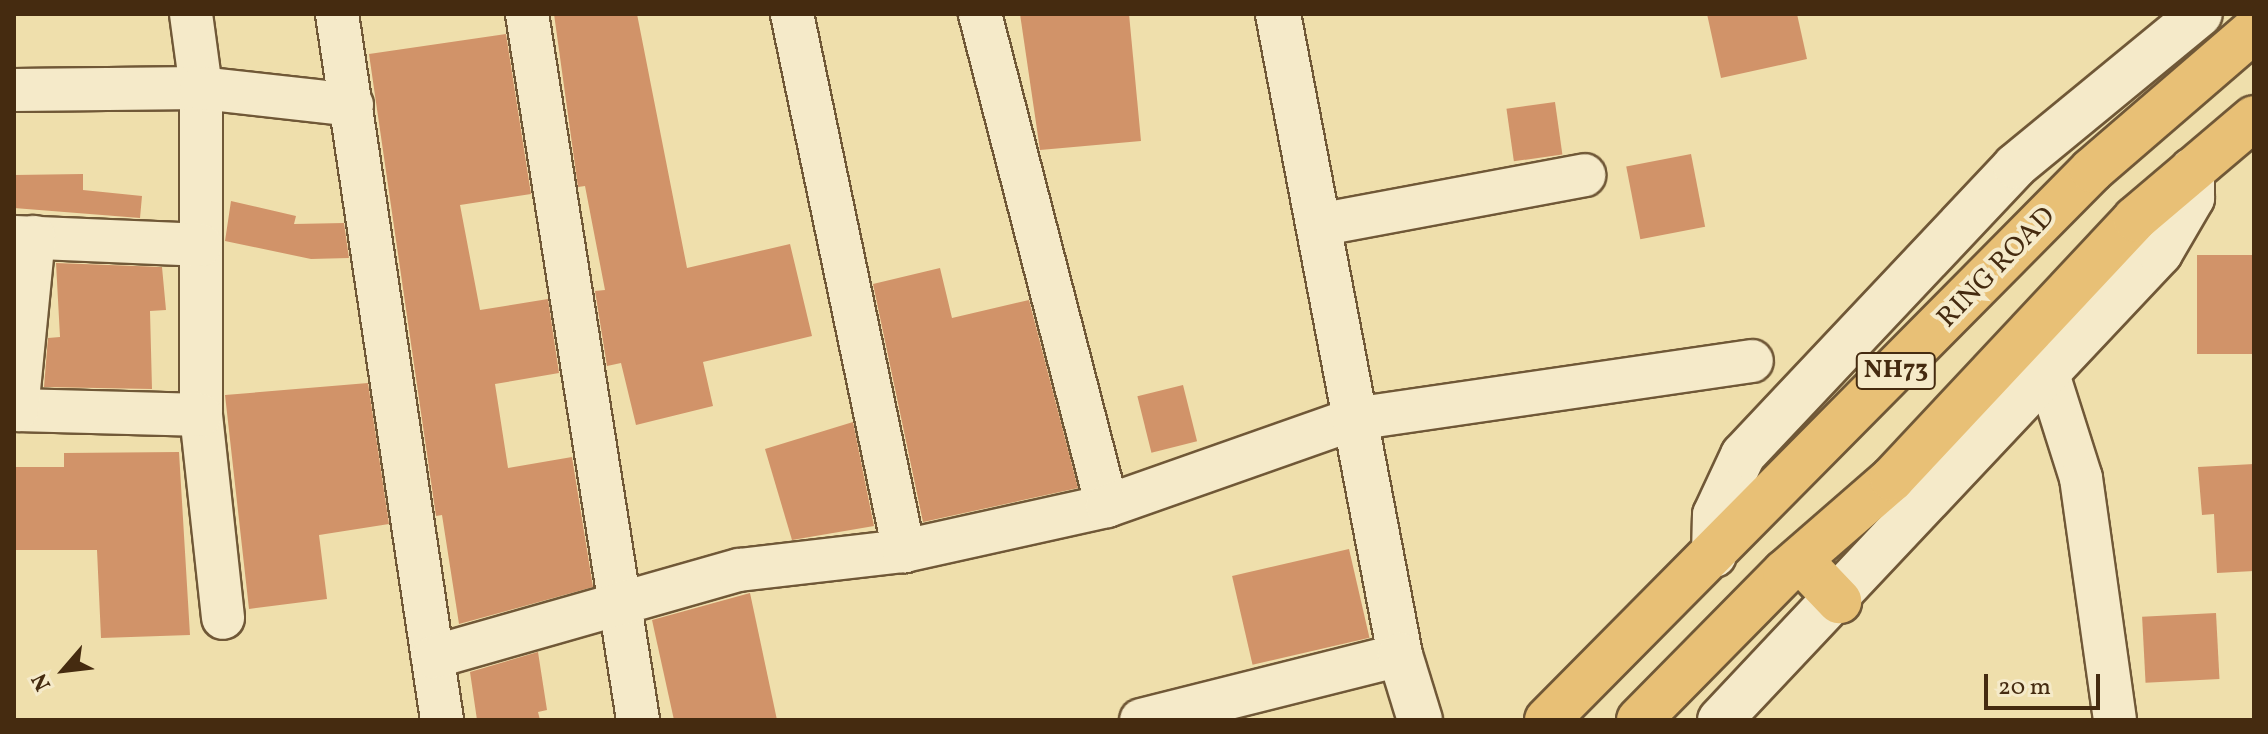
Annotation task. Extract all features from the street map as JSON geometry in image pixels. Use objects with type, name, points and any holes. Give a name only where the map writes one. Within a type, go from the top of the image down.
[{"type":"highway","name":"RING ROAD","points":[[1547,720],[1714,555],[2092,170],[2254,30]]},
{"type":"highway","name":"NH73","points":[[1639,720],[1800,560],[1892,479],[2135,219],[2254,118]]},
{"type":"highway","points":[[1800,560],[1839,601]]},
{"type":"street","points":[[191,14],[201,88],[201,415],[223,618]]},
{"type":"street","points":[[337,14],[442,720]]},
{"type":"street","points":[[527,14],[638,720]]},
{"type":"street","points":[[792,14],[904,551]]},
{"type":"street","points":[[980,14],[1107,506]]},
{"type":"street","points":[[1278,14],[1400,655],[1420,720]]},
{"type":"street","points":[[1714,555],[1715,515],[1743,455],[2015,166],[2200,14]]},
{"type":"street","points":[[14,90],[201,88],[352,105]]},
{"type":"street","points":[[1730,717],[2160,253],[2192,198],[2192,170]]},
{"type":"street","points":[[1318,225],[1584,175]]},
{"type":"street","points":[[201,245],[24,237],[16,410],[201,415]]},
{"type":"street","points":[[433,657],[618,599],[739,570],[904,551],[1107,506],[1354,419],[1752,361]]},
{"type":"street","points":[[2048,374],[2081,478],[2115,720]]},
{"type":"street","points":[[1141,720],[1400,655]]},
{"type":"building","points":[[554,14],[637,14],[687,268],[790,244],[812,336],[703,362],[713,406],[636,425],[621,363],[607,366],[595,291],[605,290],[585,186],[578,187]]},
{"type":"building","points":[[1020,14],[1129,14],[1141,141],[1040,150]]},
{"type":"building","points":[[1707,14],[1797,14],[1807,59],[1721,78]]},
{"type":"building","points":[[506,34],[531,194],[460,205],[480,310],[548,299],[559,373],[495,384],[508,468],[572,457],[593,587],[459,624],[442,515],[436,516],[369,54]]},
{"type":"building","points":[[1555,102],[1562,154],[1514,161],[1506,109]]},
{"type":"building","points":[[1691,154],[1705,227],[1640,239],[1626,167]]},
{"type":"building","points":[[83,174],[83,190],[142,196],[140,218],[14,208],[14,175]]},
{"type":"building","points":[[231,201],[296,216],[294,224],[344,223],[349,258],[311,259],[225,241]]},
{"type":"building","points":[[2197,255],[2254,255],[2254,354],[2197,354]]},
{"type":"building","points":[[56,263],[162,267],[166,310],[150,311],[152,389],[44,387],[48,338],[60,337]]},
{"type":"building","points":[[940,268],[952,318],[1029,300],[1078,488],[923,522],[873,284]]},
{"type":"building","points":[[368,383],[389,524],[319,535],[327,599],[249,609],[225,395]]},
{"type":"building","points":[[1183,385],[1197,441],[1151,453],[1137,396]]},
{"type":"building","points":[[853,422],[874,526],[792,540],[765,449]]},
{"type":"building","points":[[179,452],[190,635],[101,638],[97,550],[14,550],[14,467],[64,467],[64,453]]},
{"type":"building","points":[[2254,464],[2254,571],[2217,573],[2214,514],[2202,515],[2198,467]]},
{"type":"building","points":[[1349,549],[1369,638],[1253,665],[1232,576]]},
{"type":"building","points":[[750,593],[777,720],[674,720],[652,620]]},
{"type":"building","points":[[2216,613],[2219,679],[2146,683],[2142,617]]},
{"type":"building","points":[[538,652],[547,710],[538,712],[540,720],[477,720],[470,672]]}]
